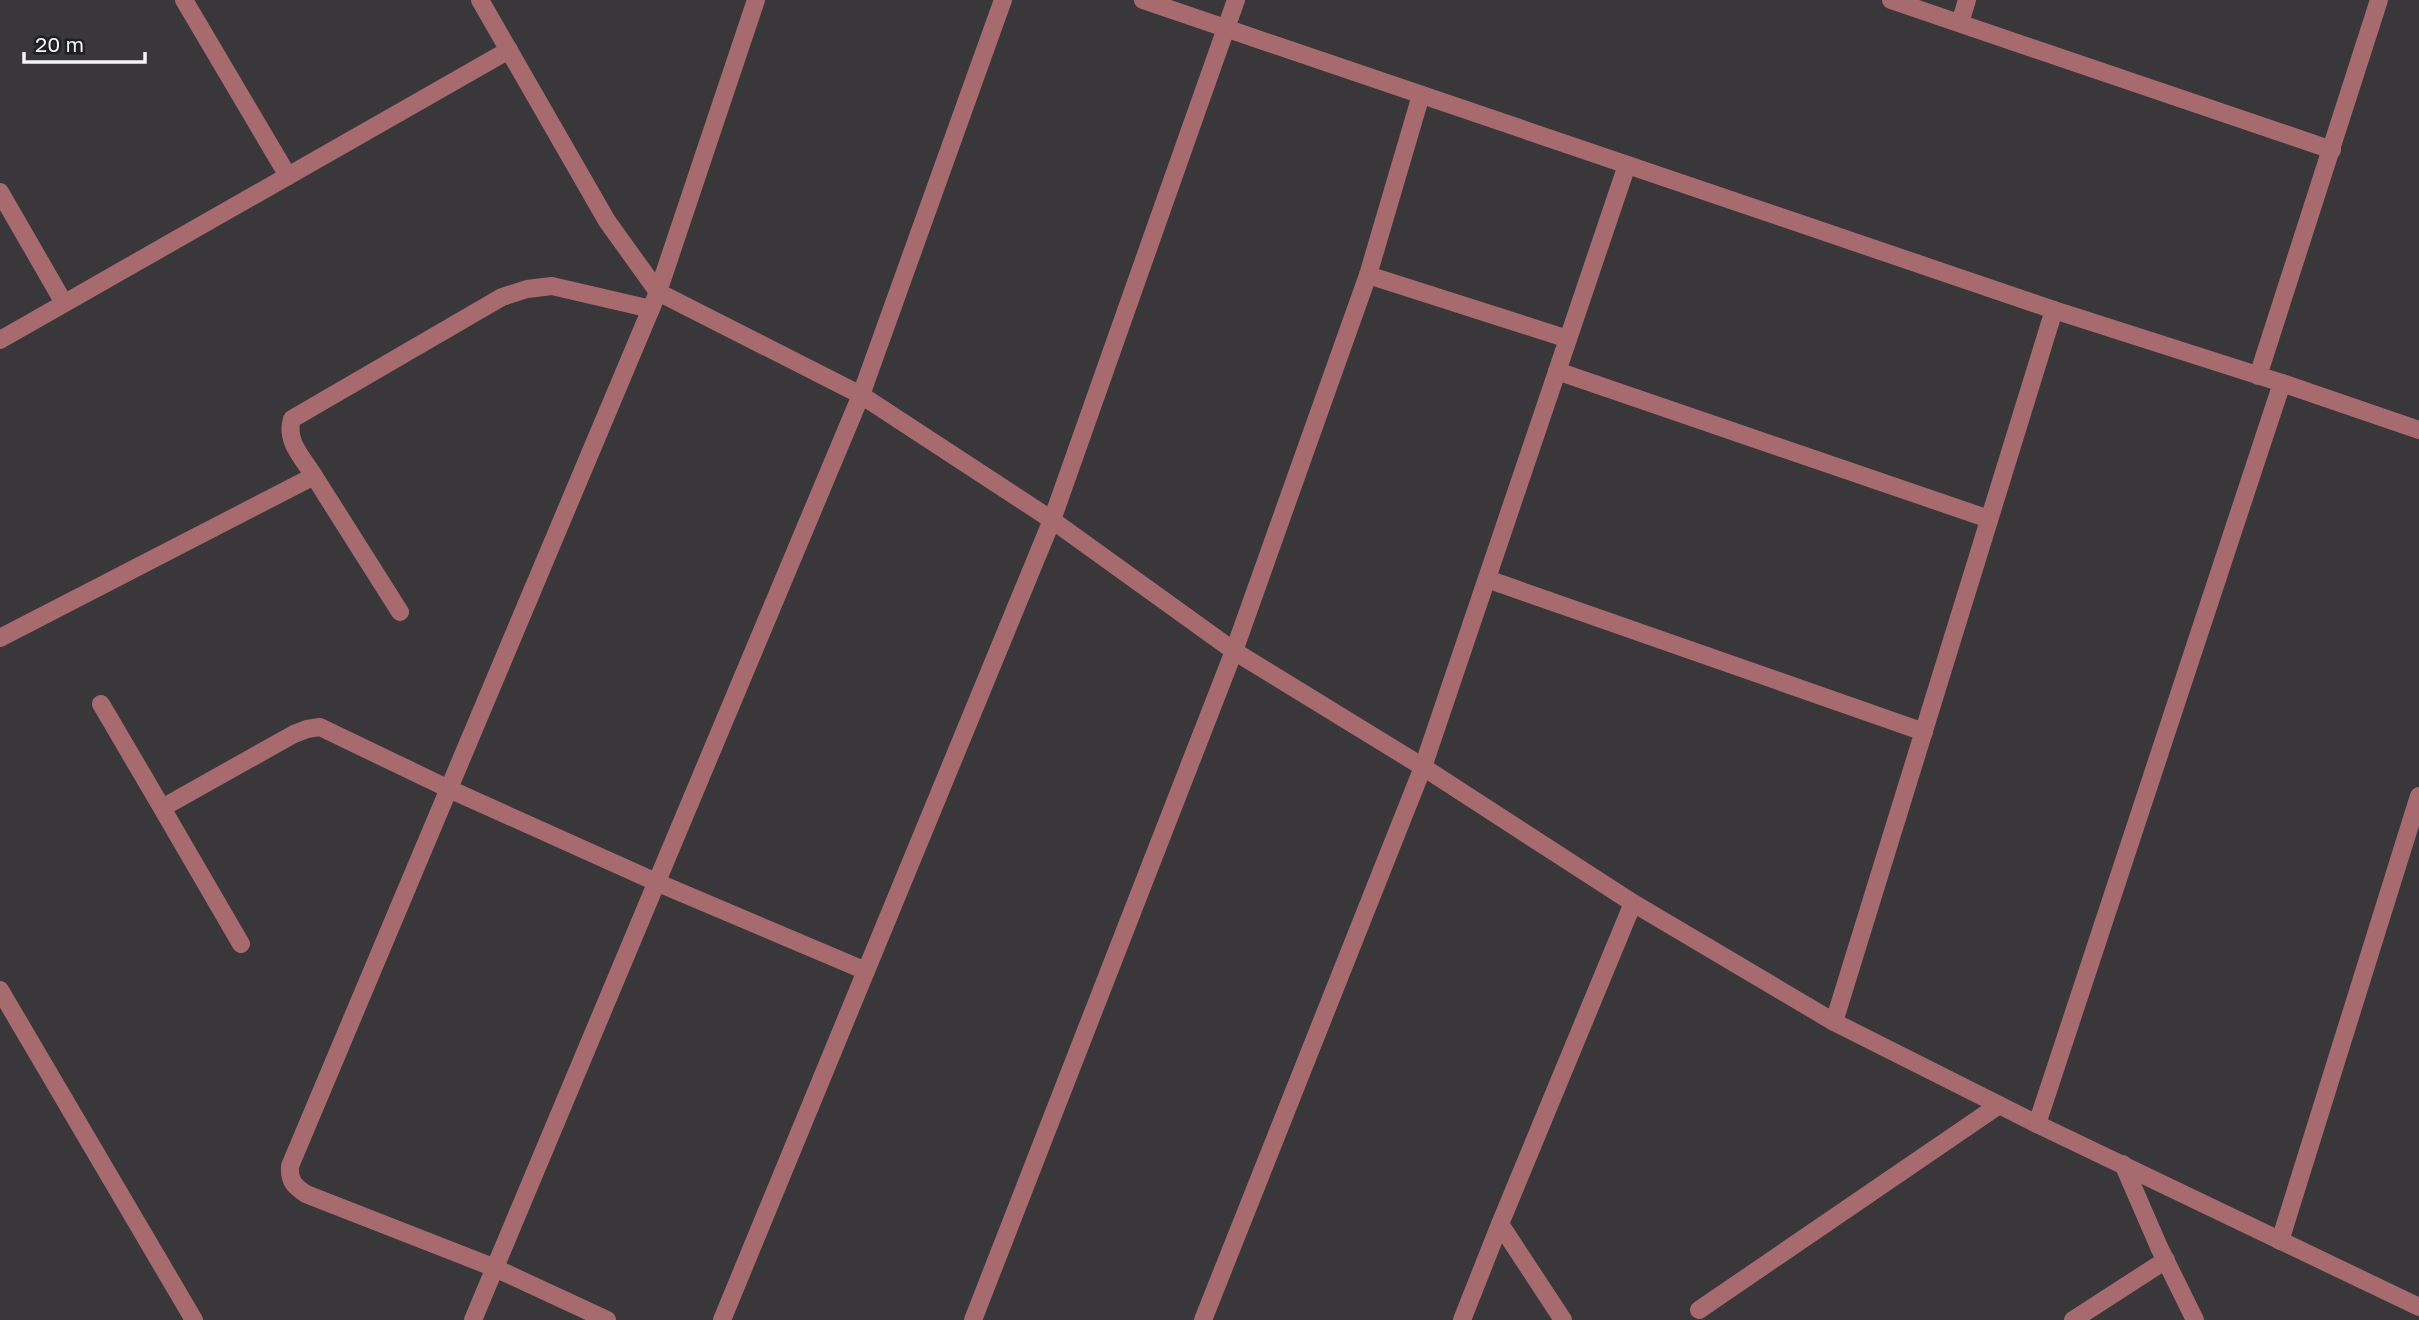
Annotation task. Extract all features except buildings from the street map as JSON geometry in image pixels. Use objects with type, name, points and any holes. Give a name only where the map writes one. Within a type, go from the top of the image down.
[{"type":"street","points":[[184,0],[288,176]]},
{"type":"street","points":[[480,0],[655,300]]},
{"type":"street","points":[[473,1320],[861,395],[1003,0]]},
{"type":"street","points":[[1143,0],[2054,310],[2419,430]]},
{"type":"street","points":[[722,1320],[1052,520],[1236,0]]},
{"type":"street","points":[[1891,0],[2332,150]]},
{"type":"street","points":[[1960,23],[1967,0]]},
{"type":"street","points":[[2258,376],[2379,0]]},
{"type":"street","points":[[607,1320],[495,1268],[306,1194],[295,1186],[289,1177],[290,1166],[655,300],[755,1]]},
{"type":"street","points":[[0,340],[509,50]]},
{"type":"street","points":[[973,1320],[1234,652],[1368,275],[1421,95]]},
{"type":"street","points":[[1203,1320],[1423,767],[1627,165]]},
{"type":"street","points":[[0,192],[64,303]]},
{"type":"street","points":[[1368,275],[1568,339]]},
{"type":"street","points":[[400,612],[292,441],[289,429],[292,419],[502,297],[527,289],[552,286],[655,300],[861,395],[1052,520],[1234,652],[1423,767],[1633,903],[1835,1022],[2037,1124],[2419,1307]]},
{"type":"street","points":[[1835,1022],[2054,310]]},
{"type":"street","points":[[1557,371],[1989,520]]},
{"type":"street","points":[[2037,1124],[2282,383]]},
{"type":"street","points":[[0,638],[314,476]]},
{"type":"street","points":[[1487,579],[1924,732]]},
{"type":"street","points":[[101,704],[241,944]]},
{"type":"street","points":[[162,808],[294,734],[320,727],[656,883],[866,971]]},
{"type":"street","points":[[2280,1241],[2419,796]]},
{"type":"street","points":[[1462,1320],[1633,903]]},
{"type":"street","points":[[0,990],[194,1320]]},
{"type":"street","points":[[1699,1310],[1999,1105]]},
{"type":"street","points":[[2123,1164],[2195,1320]]},
{"type":"street","points":[[1500,1224],[1563,1320]]},
{"type":"street","points":[[2073,1320],[2166,1260]]}]
